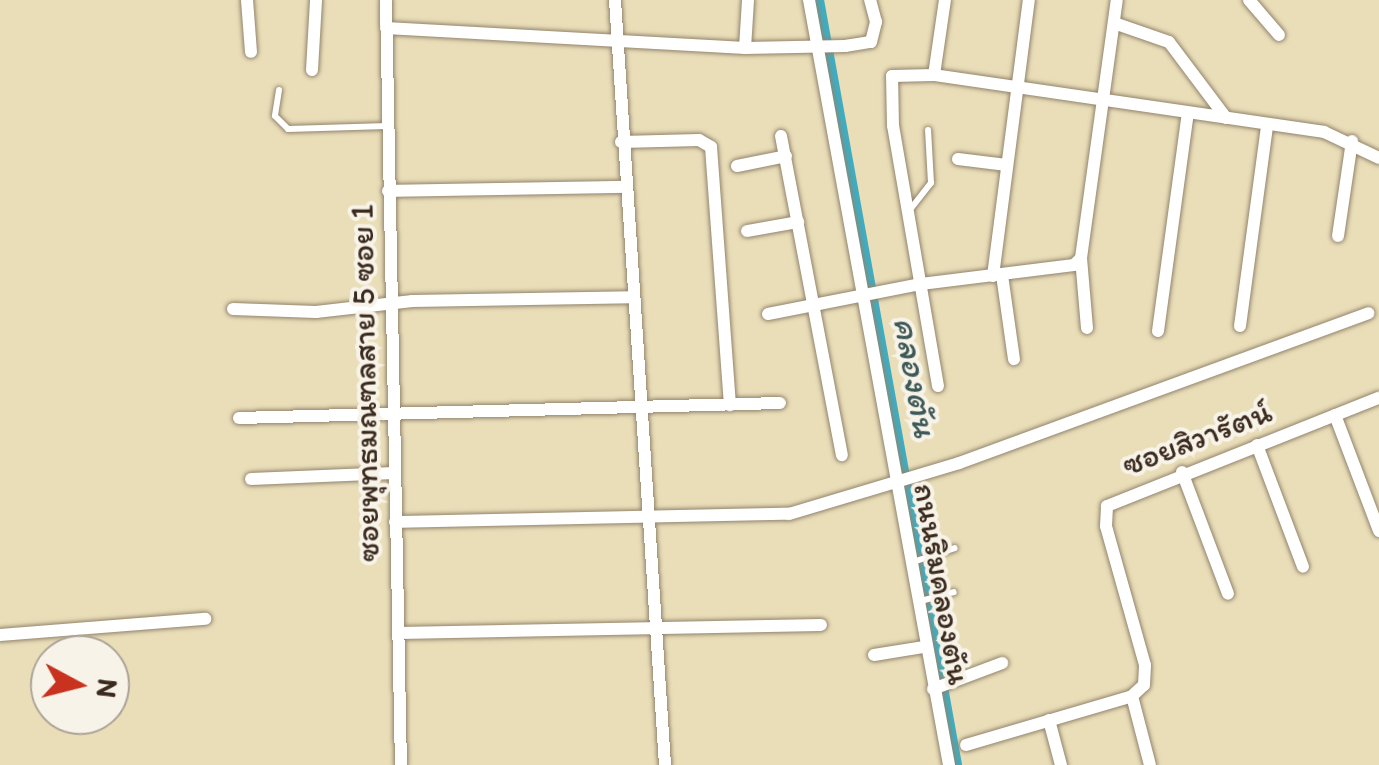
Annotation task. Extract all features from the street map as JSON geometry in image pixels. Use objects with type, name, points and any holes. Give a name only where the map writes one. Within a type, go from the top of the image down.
[{"type":"street","points":[[247,0],[251,52]]},
{"type":"street","points":[[312,70],[316,0]]},
{"type":"street","name":"ซอยพุทธมณฑลสาย 5 ซอย 1","points":[[386,0],[401,765]]},
{"type":"street","points":[[615,0],[614,41],[665,765]]},
{"type":"street","points":[[745,48],[748,0]]},
{"type":"street","name":"ถนนริมคลองตัน","points":[[809,0],[867,294],[924,646],[940,686],[949,765]]},
{"type":"street","points":[[386,28],[745,48],[846,46],[871,42],[876,22],[870,0]]},
{"type":"street","points":[[934,76],[945,0]]},
{"type":"street","points":[[1014,359],[998,275],[1028,0]]},
{"type":"street","points":[[1087,328],[1080,258],[1117,0]]},
{"type":"street","points":[[1249,0],[1279,35]]},
{"type":"street","points":[[1114,22],[1169,42],[1226,118]]},
{"type":"street","points":[[938,386],[893,126],[892,76],[934,76],[1226,118],[1352,142],[1379,158]]},
{"type":"street","points":[[1158,331],[1188,113]]},
{"type":"street","points":[[1240,326],[1267,125]]},
{"type":"street","points":[[782,136],[842,456]]},
{"type":"street","points":[[621,142],[698,140],[711,147],[730,405]]},
{"type":"street","points":[[1338,236],[1352,142]]},
{"type":"street","points":[[737,166],[786,156]]},
{"type":"street","points":[[958,159],[1007,165]]},
{"type":"street","points":[[388,192],[624,187]]},
{"type":"street","points":[[747,232],[798,222]]},
{"type":"street","points":[[768,314],[921,284],[1074,266],[1080,258]]},
{"type":"street","points":[[234,309],[348,311],[392,304],[632,297]]},
{"type":"street","points":[[395,522],[790,514],[915,476],[1368,312]]},
{"type":"street","name":"ซอยสิวารัตน์","points":[[1132,696],[1144,685],[1145,665],[1104,514],[1116,499],[1379,398]]},
{"type":"street","points":[[239,418],[393,409],[780,403]]},
{"type":"street","points":[[1335,415],[1379,531]]},
{"type":"street","points":[[1257,444],[1303,567]]},
{"type":"street","points":[[1182,472],[1228,594]]},
{"type":"street","points":[[251,480],[394,473]]},
{"type":"street","points":[[0,635],[205,618]]},
{"type":"street","points":[[398,633],[821,625]]},
{"type":"street","points":[[874,655],[924,646]]},
{"type":"street","points":[[940,686],[1002,663]]},
{"type":"street","points":[[966,744],[1132,696],[1150,765]]},
{"type":"street","points":[[1048,720],[1062,765]]},
{"type":"lane","points":[[279,90],[275,116],[288,129],[387,126]]},
{"type":"lane","points":[[908,212],[931,183],[928,130]]},
{"type":"lane","points":[[911,562],[955,548]]},
{"type":"lane","points":[[919,601],[954,592]]},
{"type":"waterway","name":"คลองตัน","points":[[817,0],[955,765]]}]
